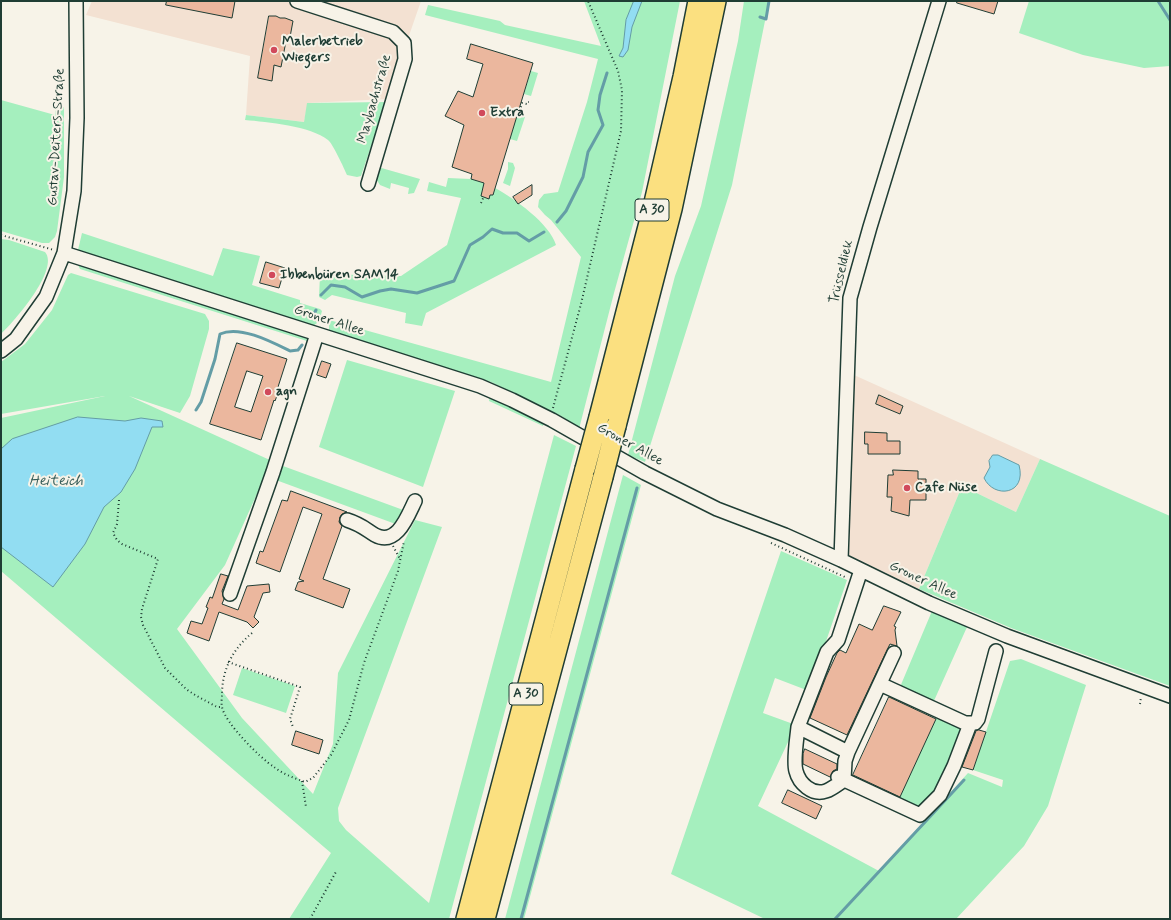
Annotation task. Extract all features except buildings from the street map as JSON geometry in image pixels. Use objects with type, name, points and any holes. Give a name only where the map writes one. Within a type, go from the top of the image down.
[{"type":"highway","name":"A 30","points":[[466,919],[653,207],[683,77],[698,1]]},
{"type":"highway","name":"A 30","points":[[486,919],[672,210],[716,1]]},
{"type":"street","name":"Gustav-Deiters-Straße","points":[[1,351],[16,339],[46,297],[74,191],[77,118],[76,1]]},
{"type":"street","name":"Maybachstraße","points":[[297,1],[393,32],[404,43],[405,59],[368,184]]},
{"type":"street","name":"Trüsseldiek","points":[[841,560],[850,298],[870,227],[939,1]]},
{"type":"street","name":"Groner Allee","points":[[58,251],[480,386],[552,420],[645,473],[717,508],[785,535],[841,560],[929,603],[1006,636],[1170,696]]},
{"type":"street","points":[[230,594],[273,472],[317,334]]},
{"type":"street","points":[[347,520],[358,523],[376,536],[392,536],[400,530],[415,501]]},
{"type":"street","points":[[862,570],[838,640],[827,652],[798,727],[795,770],[800,781],[807,788],[816,792],[824,792],[841,778],[848,752],[894,653]]},
{"type":"street","points":[[880,684],[965,723],[975,724],[978,719],[996,651]]},
{"type":"street","points":[[841,778],[920,815],[940,795],[954,766],[970,724]]},
{"type":"street","points":[[798,727],[848,752]]},
{"type":"path","points":[[552,420],[553,404],[581,304],[621,131],[622,90],[618,71],[588,1]]},
{"type":"path","points":[[519,110],[522,103],[527,104],[529,102]]},
{"type":"path","points":[[481,203],[484,196]]},
{"type":"path","points":[[1,235],[58,251]]},
{"type":"path","points":[[119,500],[117,524],[114,533],[117,540],[122,544],[158,559],[142,609],[141,617],[143,625],[165,668],[176,680],[195,696],[217,707],[222,707]]},
{"type":"path","points":[[252,633],[237,648],[228,662],[222,684],[222,707],[231,724],[263,759],[279,770],[305,782],[313,778],[331,755],[349,720],[364,663],[398,571],[405,538],[405,521]]},
{"type":"path","points":[[228,662],[300,687],[290,719],[293,727]]},
{"type":"path","points":[[302,781],[306,807]]},
{"type":"path","points":[[310,919],[337,870]]},
{"type":"shaded area","points":[[92,1],[421,1],[387,99],[308,103],[304,122],[246,115],[250,56],[86,15]]},
{"type":"shaded area","points":[[854,375],[1040,459],[1016,512],[962,486],[919,589],[849,555]]},
{"type":"green space","points":[[584,1],[680,1],[642,192],[579,429],[563,417],[491,382],[329,332],[329,320],[551,382],[581,257],[551,220],[538,207],[539,200],[544,194],[558,192],[587,102],[598,59],[425,15],[428,5],[500,21],[505,25],[601,46]]},
{"type":"green space","points":[[744,1],[769,1],[732,185],[645,462],[628,455],[675,276],[701,206],[738,41]]},
{"type":"green space","points":[[1029,1],[1170,1],[1170,66],[1144,68],[1083,55],[1019,33]]},
{"type":"green space","points":[[531,71],[538,73],[531,96],[524,94]]},
{"type":"green space","points":[[1,100],[55,115],[56,107],[64,107],[64,177],[57,231],[55,237],[49,243],[42,243],[1,231]]},
{"type":"green space","points":[[386,102],[361,176],[357,177],[347,175],[330,142],[320,135],[300,128],[245,120],[246,115],[304,122],[307,103]]},
{"type":"green space","points":[[517,115],[525,117],[517,141],[510,139]]},
{"type":"green space","points":[[508,162],[513,163],[515,168],[510,186],[503,183],[508,169]]},
{"type":"green space","points":[[378,167],[420,179],[414,193],[408,194],[409,188],[391,183],[390,189],[380,185],[376,179]]},
{"type":"green space","points":[[448,178],[471,179],[483,183],[485,178],[497,181],[495,188],[512,198],[539,220],[547,229],[556,245],[426,313],[422,326],[405,323],[406,313],[332,295],[325,300],[319,297],[320,274],[401,276],[447,245],[461,198],[427,191],[429,182],[446,187]]},
{"type":"green space","points":[[82,233],[213,276],[223,248],[260,256],[252,285],[300,300],[300,303],[320,309],[322,311],[320,318],[316,324],[312,326],[80,252],[78,250]]},
{"type":"green space","points":[[1,239],[9,240],[45,252],[48,260],[46,270],[34,295],[1,334]]},
{"type":"green space","points":[[77,263],[306,336],[307,341],[80,269]]},
{"type":"green space","points":[[71,273],[205,314],[209,321],[209,329],[190,396],[180,413],[129,396],[283,466],[406,511],[401,526],[265,476],[225,565],[177,629],[242,718],[313,794],[333,744],[338,673],[415,520],[442,527],[338,808],[339,821],[346,830],[429,903],[554,435],[576,446],[449,919],[289,919],[331,853],[1,571],[1,418],[105,396],[1,414],[1,362],[25,344],[52,310],[68,275]]},
{"type":"green space","points":[[347,360],[455,391],[423,487],[319,447]]},
{"type":"green space","points":[[490,394],[544,421],[543,426],[489,401]]},
{"type":"green space","points":[[1040,459],[1170,516],[1170,686],[1011,628],[919,589],[962,486],[1016,512]]},
{"type":"green space","points":[[623,475],[641,485],[524,919],[505,919]]},
{"type":"green space","points":[[781,551],[847,580],[809,691],[775,678],[763,713],[796,725],[758,806],[879,871],[968,773],[1002,787],[1003,780],[973,770],[1010,661],[1021,659],[1086,685],[1048,806],[1024,846],[956,919],[765,919],[671,874]]},
{"type":"green space","points":[[932,611],[967,627],[933,703],[900,687]]},
{"type":"green space","points":[[242,668],[295,686],[286,713],[233,695]]},
{"type":"green space","points":[[938,714],[964,726],[932,800],[922,809],[898,801]]},
{"type":"water","points":[[634,1],[642,1],[632,27],[628,50],[623,57],[619,56],[623,48],[626,20]]},
{"type":"water","name":"Heiteich","points":[[78,417],[125,421],[141,418],[162,421],[163,427],[152,427],[135,469],[121,492],[104,507],[85,544],[53,587],[1,547],[1,449],[12,439]]},
{"type":"water","points":[[993,455],[998,455],[1019,465],[1020,475],[1018,483],[1014,488],[1008,491],[995,489],[989,485],[984,478],[990,467],[989,461]]},
{"type":"waterway","points":[[760,17],[766,19],[769,1]]},
{"type":"waterway","points":[[1158,1],[1170,20]]},
{"type":"waterway","points":[[557,222],[566,211],[583,177],[588,152],[603,125],[598,110],[600,95],[607,73]]},
{"type":"waterway","points":[[321,295],[331,285],[345,287],[362,297],[391,289],[417,293],[454,281],[470,245],[492,229],[503,233],[517,233],[529,241],[544,232]]},
{"type":"waterway","points":[[314,314],[316,310]]},
{"type":"waterway","points":[[196,410],[201,402],[215,359],[220,334],[228,332],[246,333],[265,339],[290,351],[298,350],[302,345]]},
{"type":"waterway","points":[[521,919],[637,488]]},
{"type":"waterway","points":[[835,919],[964,780]]},
{"type":"place","name":"Malerbetrieb Wiegers","points":[[274,50]]},
{"type":"place","name":"Extra","points":[[482,113]]},
{"type":"place","name":"Ibbenbüren SAM14","points":[[272,275]]},
{"type":"place","name":"agn","points":[[268,392]]},
{"type":"place","name":"Cafe Nüse","points":[[907,488]]}]
